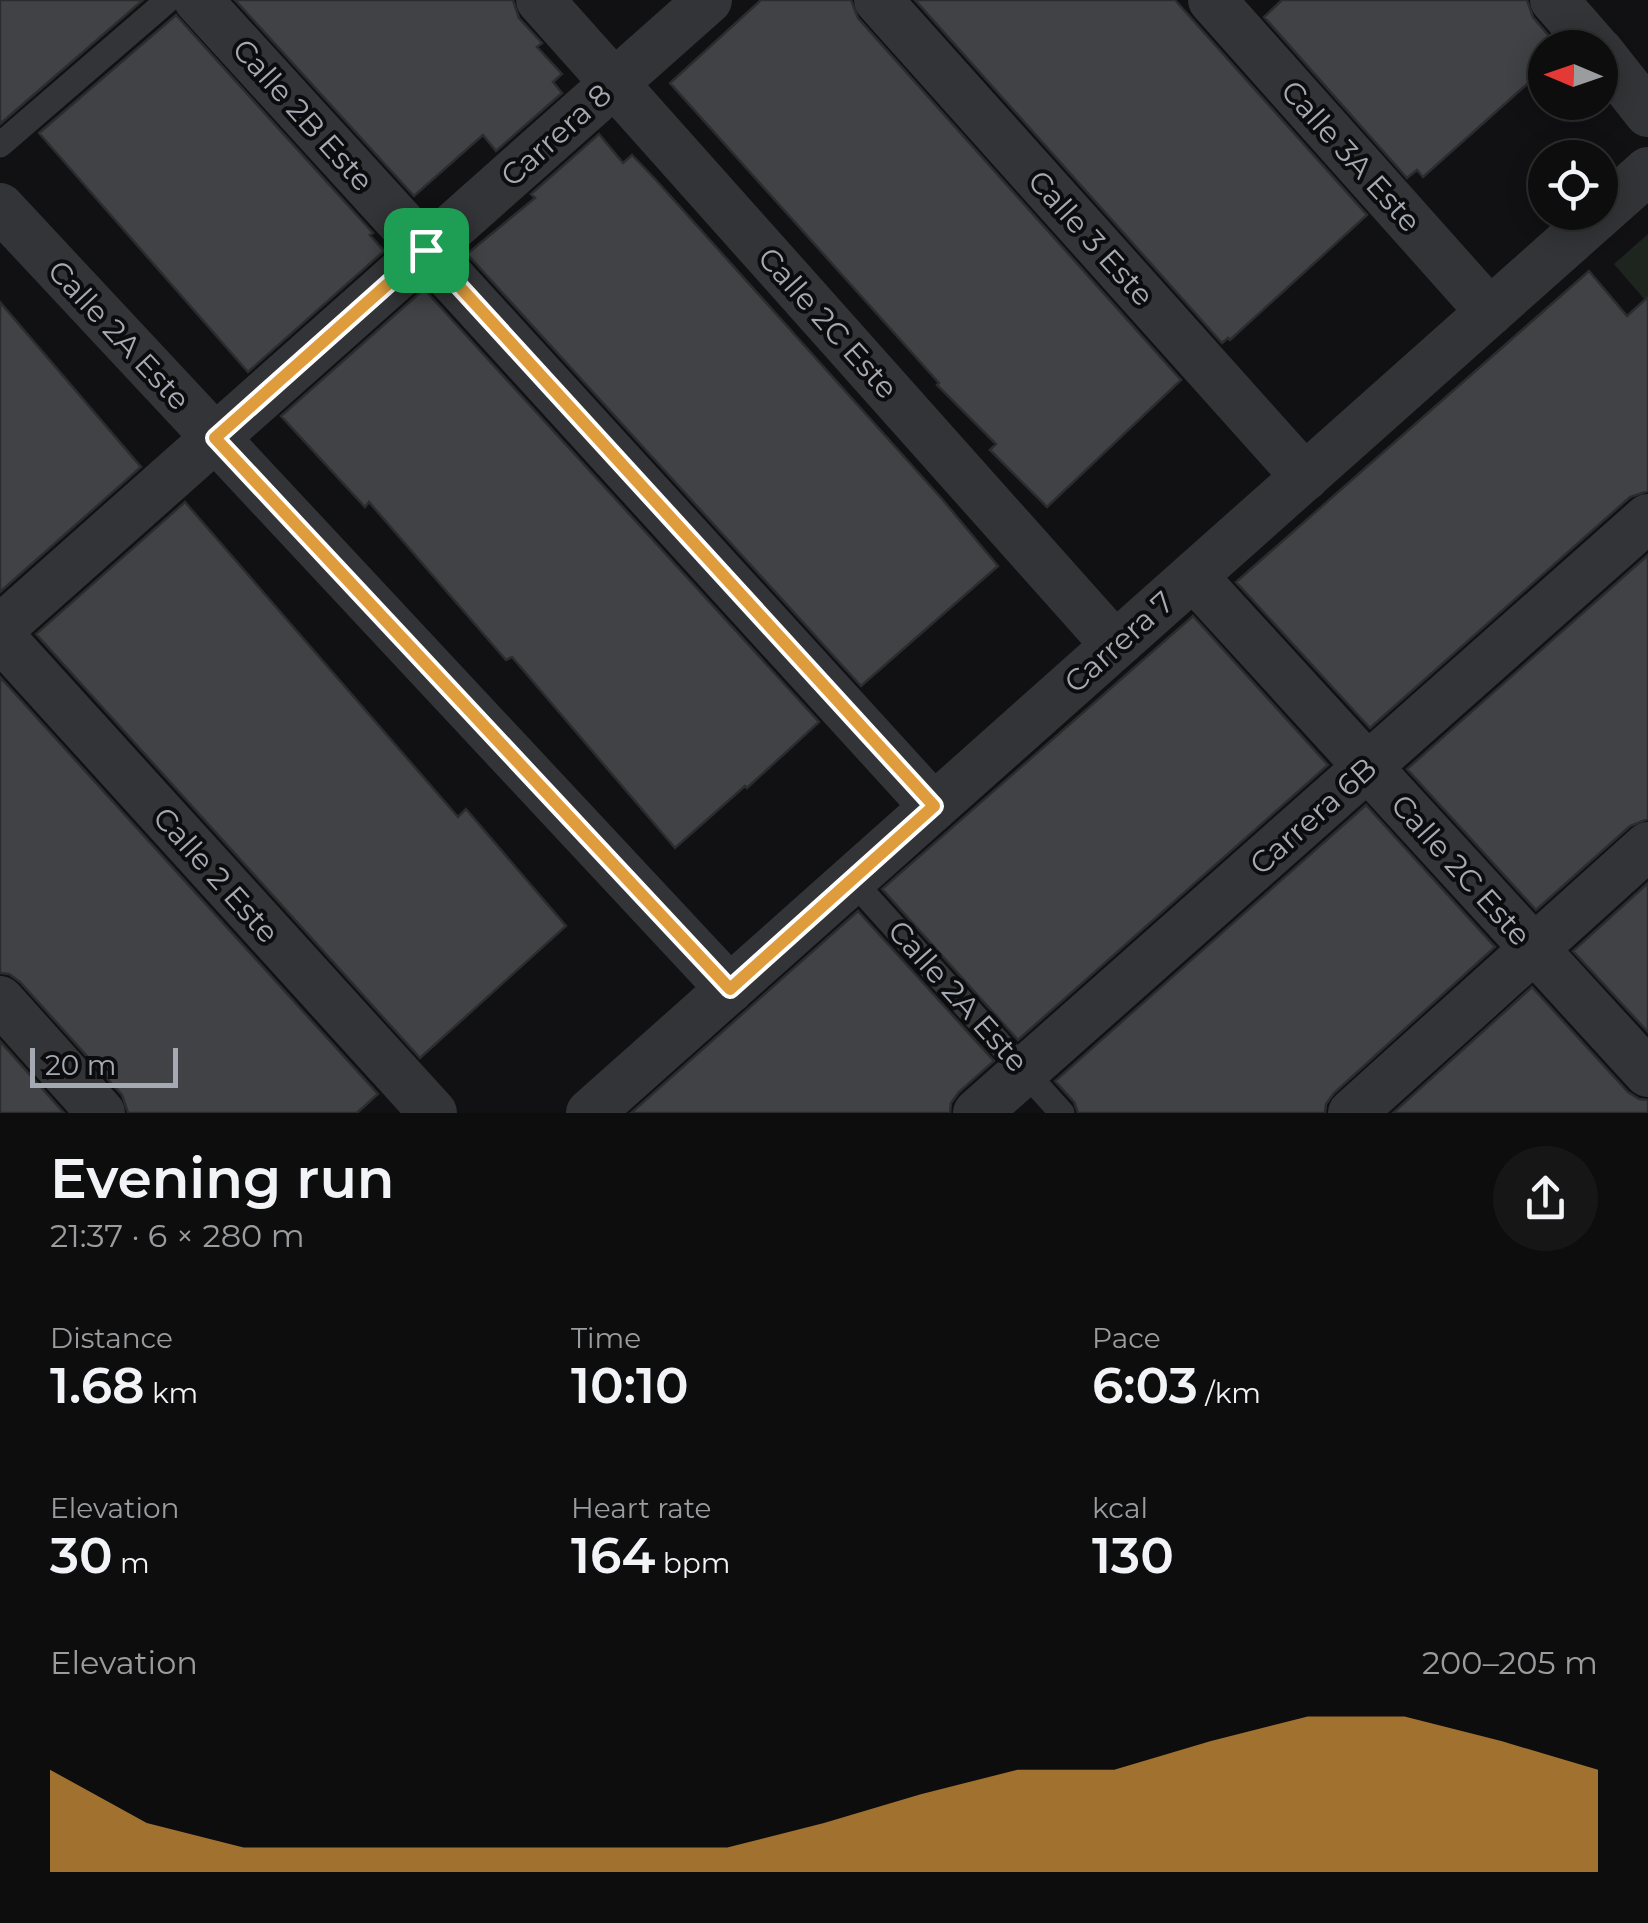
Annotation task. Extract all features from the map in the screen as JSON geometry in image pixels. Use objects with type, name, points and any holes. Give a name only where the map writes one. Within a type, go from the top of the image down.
[{"type":"street","name":"Calle 2B Este","points":[[198,0],[934,806]]},
{"type":"street","name":"Calle 2C Este","points":[[540,0],[1115,646]]},
{"type":"street","name":"Carrera 8","points":[[0,632],[708,0]]},
{"type":"street","name":"Calle 3 Este","points":[[878,0],[1305,476]]},
{"type":"street","name":"Calle 3A Este","points":[[1212,0],[1490,312]]},
{"type":"street","points":[[1554,0],[1580,30]]},
{"type":"street","points":[[1618,75],[1648,113]]},
{"type":"street","name":"Carrera 7","points":[[590,1113],[1648,170]]},
{"type":"street","name":"Calle 2A Este","points":[[0,207],[730,989]]},
{"type":"street","name":"Carrera 6B","points":[[978,1113],[1648,518]]},
{"type":"street","name":"Calle 2C Este","points":[[1193,576],[1648,1073]]},
{"type":"street","name":"Calle 2 Este","points":[[0,632],[433,1113]]},
{"type":"street","points":[[1352,1113],[1648,846]]},
{"type":"street","points":[[0,1000],[101,1113]]},
{"type":"lane","points":[[0,145],[168,0]]},
{"type":"lane","name":"Calle 2A Este","points":[[852,880],[1062,1113]]},
{"type":"shaded area","points":[[1648,234],[1648,297],[1645,300],[1614,264]]},
{"type":"building","points":[[0,0],[143,0],[0,124]]},
{"type":"building","points":[[235,0],[513,0],[519,18],[542,43],[537,47],[562,74],[553,82],[562,93],[496,151],[483,135],[414,196]]},
{"type":"building","points":[[761,0],[851,0],[858,18],[1181,380],[1047,507],[990,450],[996,444],[937,385],[670,83]]},
{"type":"building","points":[[915,0],[1175,0],[1367,215],[1230,340],[1222,343]]},
{"type":"building","points":[[1282,0],[1527,0],[1533,17],[1544,30],[1528,30],[1528,83],[1423,177],[1417,170],[1407,178],[1264,17]]},
{"type":"building","points":[[176,15],[373,233],[370,235],[384,251],[248,372],[39,133]]},
{"type":"building","points":[[599,134],[623,163],[632,155],[656,180],[998,566],[861,686],[467,254],[535,198],[531,194]]},
{"type":"building","points":[[1589,271],[1627,316],[1648,297],[1648,491],[1630,497],[1370,728],[1236,582]]},
{"type":"building","points":[[424,289],[819,722],[675,848],[512,657],[506,660],[369,502],[365,507],[281,416]]},
{"type":"building","points":[[0,302],[141,467],[0,592]]},
{"type":"building","points":[[185,502],[458,817],[466,809],[566,926],[420,1058],[36,634]]},
{"type":"building","points":[[1648,555],[1648,819],[1630,826],[1536,910],[1407,769]]},
{"type":"building","points":[[1193,616],[1328,765],[1018,1040],[882,889]]},
{"type":"building","points":[[0,677],[378,1094],[357,1113],[128,1113],[122,1095],[20,982],[0,973]]},
{"type":"building","points":[[1366,805],[1495,947],[1334,1093],[1325,1113],[1078,1113],[1074,1102],[1055,1081]]},
{"type":"building","points":[[1648,883],[1648,1032],[1573,951]]},
{"type":"building","points":[[858,911],[994,1061],[959,1092],[951,1103],[950,1113],[631,1113]]},
{"type":"building","points":[[1532,987],[1628,1092],[1648,1100],[1648,1113],[1393,1113]]},
{"type":"building","points":[[0,1041],[64,1113],[0,1113]]},
{"type":"route","points":[[426,250],[934,806],[730,989],[215,438],[426,250]]}]
